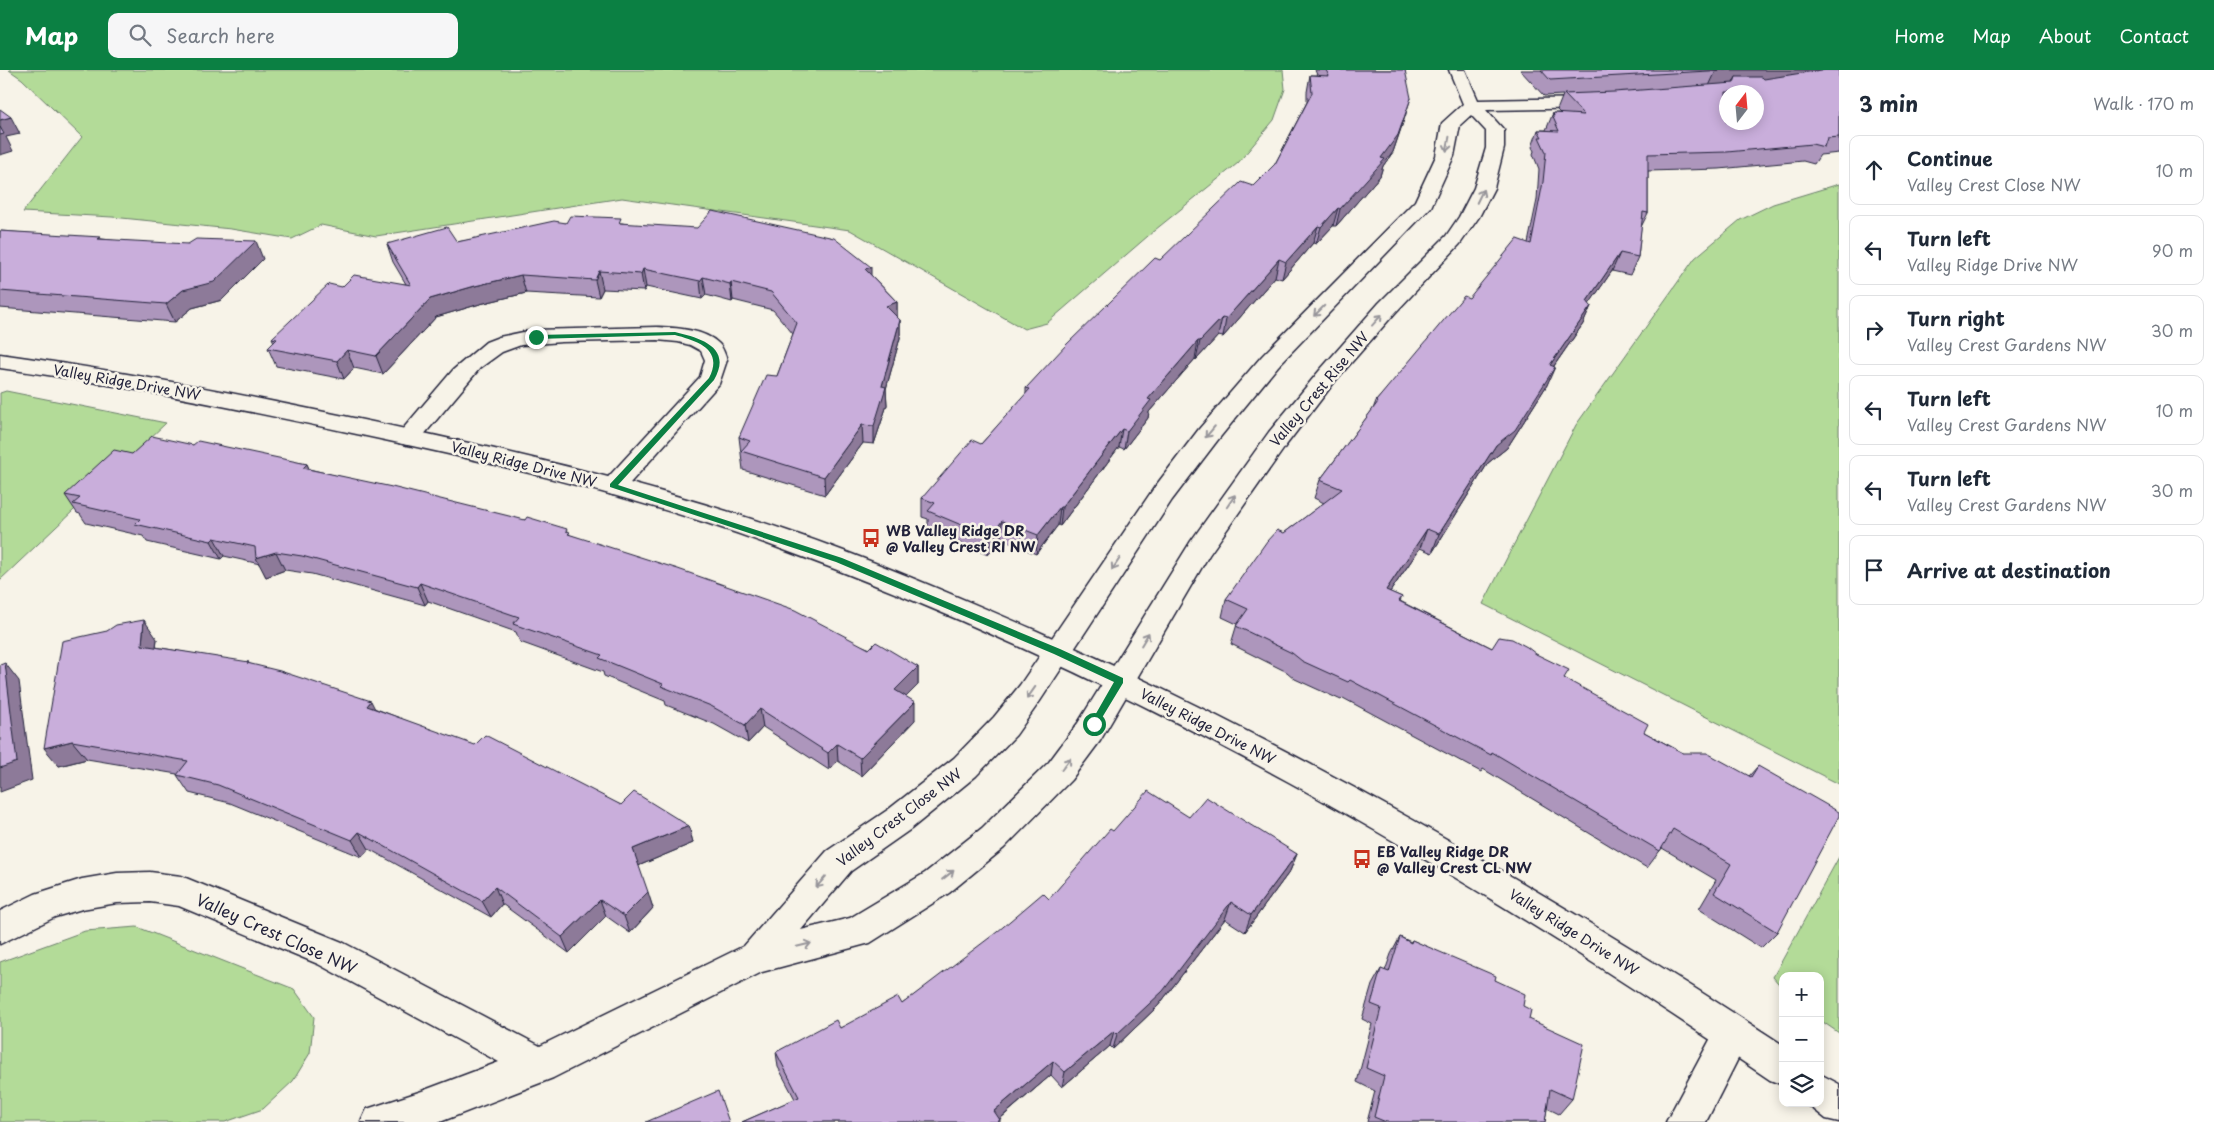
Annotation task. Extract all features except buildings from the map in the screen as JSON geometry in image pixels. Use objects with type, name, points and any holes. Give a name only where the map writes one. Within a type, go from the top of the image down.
[{"type":"street","name":"Valley Crest Rise NW","points":[[1120,681],[1200,548],[1278,438],[1328,375],[1387,308],[1453,240],[1469,218],[1484,188],[1494,148],[1495,130],[1472,105],[1457,70]]},
{"type":"street","points":[[1057,652],[1163,494],[1208,434],[1270,361],[1424,203],[1445,156],[1451,123],[1472,105],[1617,102]]},
{"type":"street","points":[[408,437],[479,355],[496,346],[516,340],[561,336],[675,334],[699,340],[714,353],[717,361],[712,379],[613,486]]},
{"type":"street","name":"Valley Ridge Drive NW","points":[[0,361],[59,368],[136,382],[493,455],[613,486],[839,560],[1057,652],[1209,725],[1400,828],[1544,913],[1660,984],[1779,1064]]},
{"type":"street","name":"Valley Crest Close NW","points":[[756,957],[840,861],[900,819],[965,768],[1005,726],[1030,694],[1057,652]]},
{"type":"street","name":"Valley Crest Close NW","points":[[380,1122],[422,1110],[540,1065],[756,957],[858,932],[937,883],[993,838],[1060,771],[1090,732],[1120,681]]},
{"type":"street","name":"Valley Crest Close NW","points":[[0,928],[47,905],[82,894],[117,888],[142,887],[181,891],[330,954],[540,1065]]},
{"type":"street","points":[[1685,1122],[1733,1033]]},
{"type":"street","points":[[1824,1096],[1839,1106]]},
{"type":"green space","points":[[9,70],[1283,70],[1285,89],[1274,120],[1238,163],[1155,230],[1047,323],[1024,329],[850,230],[622,198],[376,236],[321,225],[292,239],[231,229],[112,217],[23,212],[82,137],[22,79]]},
{"type":"green space","points":[[1839,184],[1839,784],[1483,604],[1576,425],[1695,258],[1740,220],[1773,204]]},
{"type":"green space","points":[[6,391],[166,423],[0,580],[0,393]]},
{"type":"green space","points":[[1839,857],[1839,1033],[1824,1023],[1824,972],[1779,972],[1779,984],[1773,977]]},
{"type":"green space","points":[[137,927],[294,989],[314,1017],[310,1053],[293,1081],[263,1109],[225,1122],[0,1122],[0,962],[85,931]]},
{"type":"place","name":"WB Valley Ridge DR @ Valley Crest RI NW","points":[[871,538]]},
{"type":"place","name":"EB Valley Ridge DR @ Valley Crest CL NW","points":[[1362,859]]},
{"type":"route","points":[[536,337],[675,334],[699,340],[708,346],[714,353],[717,361],[712,379],[613,486],[735,524],[839,560],[1057,652],[1120,681],[1094,724]]}]
